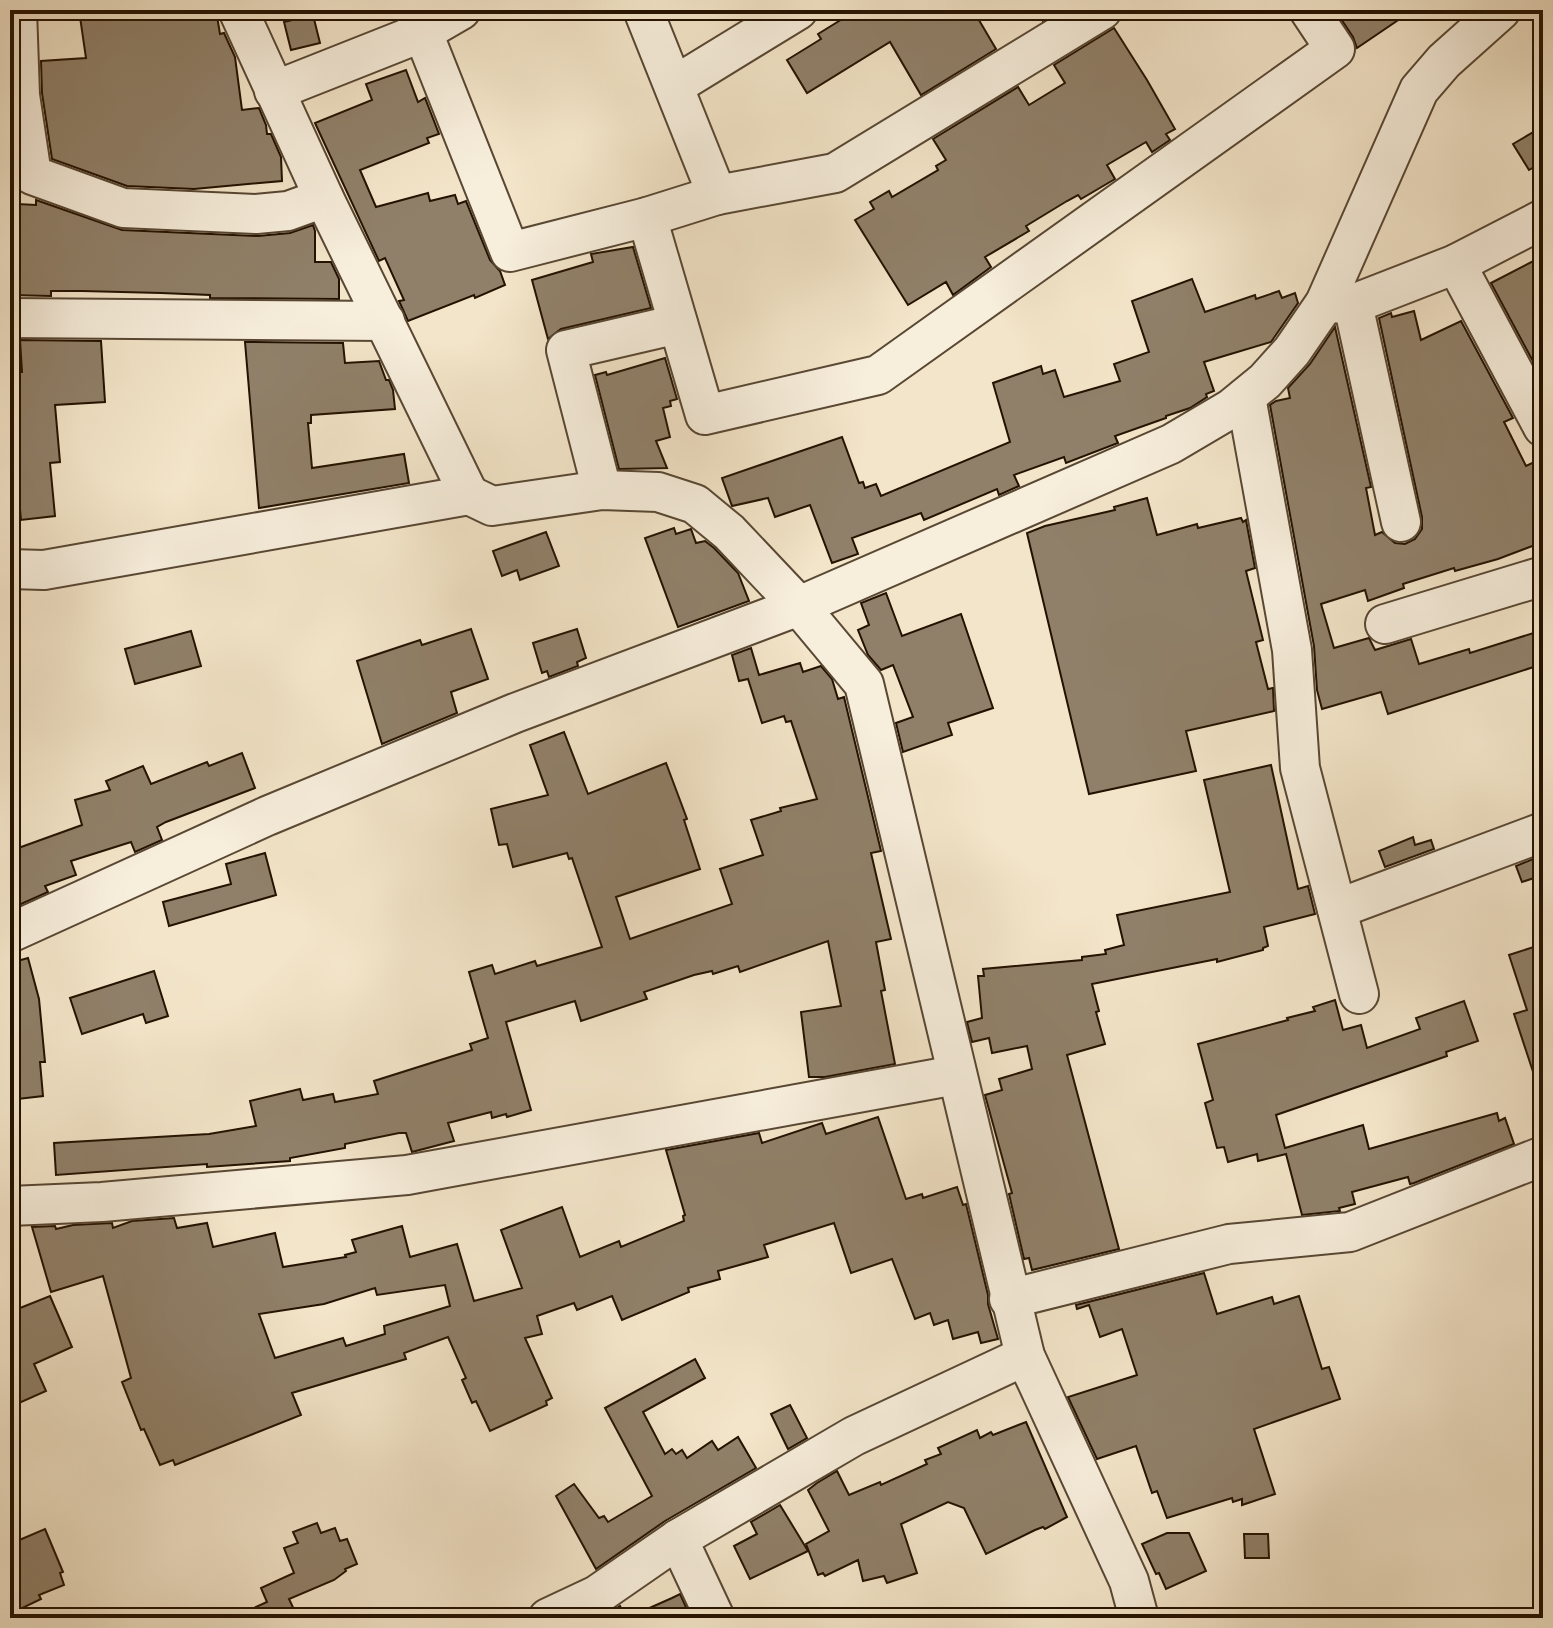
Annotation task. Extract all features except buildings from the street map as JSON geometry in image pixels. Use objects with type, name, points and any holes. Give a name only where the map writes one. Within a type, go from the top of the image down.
[{"type":"street","points":[[17,10],[15,95],[32,175],[123,208],[256,214],[288,211],[324,198]]},
{"type":"street","points":[[238,10],[324,198],[469,495]]},
{"type":"street","points":[[274,91],[418,21],[461,10]]},
{"type":"street","points":[[643,10],[717,195]]},
{"type":"street","points":[[674,86],[798,10]]},
{"type":"street","points":[[418,21],[510,252],[647,217],[717,195],[835,173],[1102,10]]},
{"type":"street","points":[[647,217],[705,415],[878,375],[1335,49],[1309,10]]},
{"type":"street","points":[[10,933],[281,810],[515,713],[799,606],[1171,444],[1232,408],[1265,381],[1339,303],[1419,90],[1444,61],[1501,10]]},
{"type":"street","points":[[1339,303],[1456,264],[1543,219]]},
{"type":"street","points":[[1456,264],[1543,427]]},
{"type":"street","points":[[1339,303],[1401,522]]},
{"type":"street","points":[[10,318],[385,321]]},
{"type":"street","points":[[602,490],[566,350],[678,324]]},
{"type":"street","points":[[1246,397],[1292,650],[1300,768],[1359,994]]},
{"type":"street","points":[[10,569],[44,570],[469,495],[492,506],[602,490],[658,492],[695,504],[729,532],[799,606],[864,684],[1025,1356],[1129,1581],[1139,1618]]},
{"type":"street","points":[[1385,624],[1543,576]]},
{"type":"street","points":[[1337,909],[1543,832]]},
{"type":"street","points":[[10,1206],[102,1202],[407,1175],[956,1075]]},
{"type":"street","points":[[1009,1299],[1229,1244],[1350,1232],[1543,1156]]},
{"type":"street","points":[[548,1618],[597,1595],[678,1539],[854,1436],[1025,1356]]},
{"type":"street","points":[[678,1539],[715,1618]]}]
